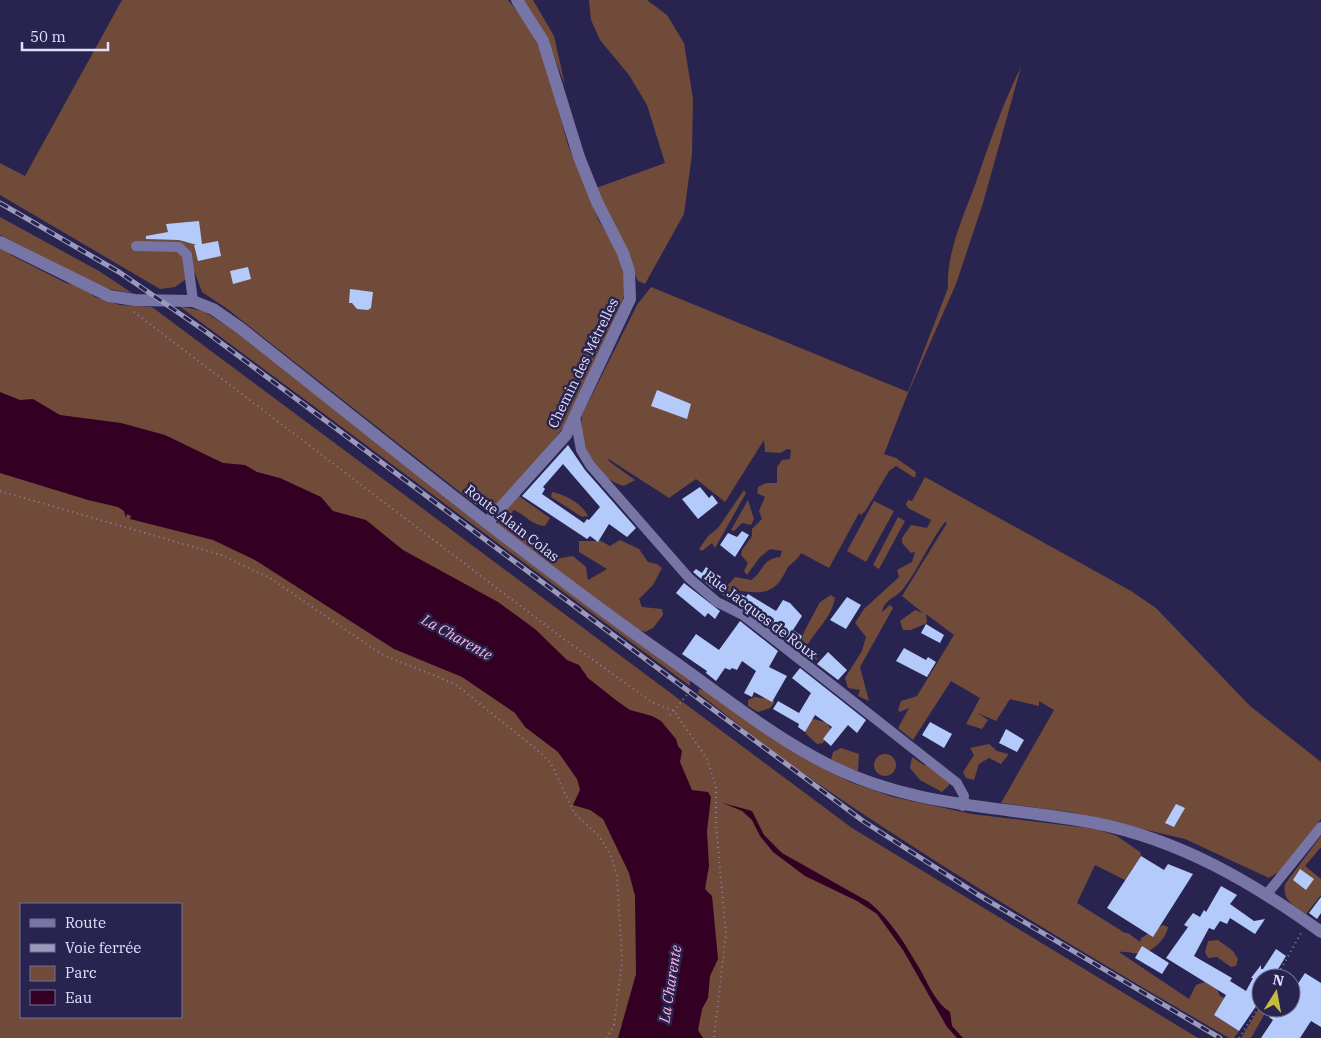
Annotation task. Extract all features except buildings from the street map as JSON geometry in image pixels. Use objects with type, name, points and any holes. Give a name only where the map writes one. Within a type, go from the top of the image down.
[{"type":"street","name":"Chemin des Métrelles","points":[[487,523],[566,435],[630,299],[629,271],[623,253],[596,202],[543,41],[517,0]]},
{"type":"street","name":"Route Alain Colas","points":[[0,242],[94,290],[121,299],[193,301],[213,309],[239,327],[588,601],[770,729],[830,766],[878,785],[963,806],[1097,824],[1144,836],[1215,864],[1267,894],[1321,932]]},
{"type":"street","points":[[136,246],[179,247],[186,255],[193,301]]},
{"type":"street","name":"Rue Jacques de Roux","points":[[575,418],[581,450],[590,465],[689,578],[717,602],[742,615],[957,783],[964,796],[963,806]]},
{"type":"street","points":[[1267,894],[1321,827]]},
{"type":"path","points":[[121,299],[123,304],[164,337],[565,640],[652,702],[674,711],[707,759],[716,787],[716,825],[726,934],[714,1038]]},
{"type":"path","points":[[0,491],[221,555],[270,578],[382,654],[455,684],[535,748],[551,763],[574,813],[599,836],[611,856],[617,876],[622,961],[614,1024],[607,1038]]},
{"type":"path","points":[[670,715],[699,678]]},
{"type":"path","points":[[1282,968],[1302,933]]},
{"type":"path","points":[[1239,1038],[1252,1018]]},
{"type":"green space","points":[[122,0],[508,0],[527,23],[543,55],[568,145],[599,221],[619,254],[626,289],[621,305],[571,417],[537,462],[492,512],[475,504],[226,308],[202,292],[195,273],[175,287],[160,289],[0,195],[0,163],[25,176]]},
{"type":"green space","points":[[523,0],[533,0],[554,36],[565,85],[547,39]]},
{"type":"green space","points":[[589,0],[647,0],[667,15],[684,43],[693,99],[692,154],[684,214],[645,284],[638,281],[596,188],[665,163],[647,105],[629,75],[600,40],[591,20]]},
{"type":"green space","points":[[1021,67],[983,203],[956,284],[908,393],[884,454],[896,458],[916,472],[915,478],[896,466],[889,471],[866,510],[861,515],[859,513],[829,568],[801,553],[788,567],[775,586],[758,592],[734,590],[728,600],[721,593],[735,577],[751,580],[769,560],[780,557],[782,551],[770,549],[760,557],[747,575],[744,571],[748,563],[741,555],[742,550],[752,536],[752,529],[762,519],[759,511],[765,497],[757,493],[758,487],[766,483],[777,483],[777,467],[782,460],[790,459],[791,450],[787,449],[781,453],[765,452],[764,440],[725,502],[696,479],[669,498],[607,458],[635,480],[624,486],[605,476],[597,468],[586,447],[581,426],[582,415],[637,305],[651,287],[908,392],[948,288],[952,249],[961,223],[1002,110]]},
{"type":"green space","points":[[0,217],[99,271],[132,293],[102,288],[0,235]]},
{"type":"green space","points":[[0,246],[5,246],[11,255],[66,283],[82,287],[95,297],[120,305],[152,307],[852,828],[1198,1038],[0,1038]]},
{"type":"green space","points":[[179,306],[203,311],[235,331],[561,587],[498,525],[498,516],[516,494],[550,518],[545,526],[540,525],[513,510],[511,517],[524,527],[531,541],[547,551],[548,560],[573,556],[586,567],[588,580],[607,569],[579,552],[579,541],[601,541],[610,546],[620,540],[639,549],[648,562],[657,564],[662,568],[653,585],[639,599],[642,607],[662,609],[663,615],[653,628],[645,632],[631,627],[567,591],[684,674],[690,681],[690,686]]},
{"type":"green space","points":[[925,477],[1131,591],[1156,608],[1250,706],[1321,762],[1321,819],[1280,871],[1269,878],[1185,839],[1069,812],[1001,803],[1054,710],[1039,701],[1039,706],[1010,699],[996,721],[978,713],[988,720],[982,729],[966,724],[980,698],[951,681],[913,740],[898,728],[909,708],[900,712],[898,710],[901,701],[917,696],[954,635],[926,614],[927,623],[911,630],[903,630],[900,621],[915,610],[923,613],[902,596],[947,523],[945,522],[903,589],[888,601],[883,608],[882,612],[890,605],[893,608],[860,667],[869,701],[858,696],[860,690],[848,688],[845,678],[862,651],[866,637],[855,623],[864,609],[899,577],[897,570],[912,562],[915,552],[911,553],[902,543],[902,538],[911,525],[927,528],[931,520],[908,508],[906,504],[908,500],[912,501]]},
{"type":"green space","points":[[744,490],[746,493],[715,548],[712,543],[702,551],[699,549],[708,536],[718,528]]},
{"type":"green space","points":[[552,492],[573,500],[582,507],[588,516],[582,517],[551,497]]},
{"type":"green space","points":[[748,500],[754,519],[751,525],[742,523],[734,531],[731,530]]},
{"type":"green space","points":[[874,501],[894,511],[866,562],[847,551]]},
{"type":"green space","points":[[898,517],[905,521],[879,569],[873,565]]},
{"type":"green space","points":[[831,595],[835,598],[830,612],[806,648],[818,659],[816,660],[800,652],[799,649],[804,632],[820,602]]},
{"type":"green space","points":[[699,689],[705,690],[819,766],[850,782],[893,797],[972,814],[1096,829],[1117,836],[1140,852],[1141,856],[1125,880],[1095,865],[1077,903],[1140,942],[1141,938],[1163,925],[1168,927],[1163,939],[1147,952],[1137,954],[1119,952],[1189,999],[1196,985],[1205,982],[1217,989],[1220,996],[1225,998],[1214,1015],[1239,1031],[1234,1038],[1229,1038],[964,879],[796,768],[698,693]]},
{"type":"green space","points":[[755,697],[774,700],[774,703],[770,708],[758,712],[748,706],[748,700]]},
{"type":"green space","points":[[814,719],[827,723],[831,730],[823,743],[817,744],[806,734],[805,728],[808,722]]},
{"type":"green space","points":[[989,744],[997,751],[1009,754],[1001,764],[989,758],[979,764],[974,780],[966,778],[963,772],[974,755],[970,748]]},
{"type":"green space","points":[[841,748],[859,754],[858,771],[842,768],[831,760],[833,752]]},
{"type":"green space","points":[[885,754],[893,757],[896,765],[893,773],[885,776],[877,773],[874,765],[877,757]]},
{"type":"green space","points":[[912,757],[924,765],[943,768],[948,773],[950,784],[942,792],[920,780],[910,768]]},
{"type":"green space","points":[[1321,836],[1321,847],[1305,866],[1321,879],[1321,895],[1306,914],[1287,899],[1285,884]]},
{"type":"green space","points":[[1218,940],[1233,951],[1238,959],[1236,966],[1231,967],[1217,957],[1208,958],[1205,952],[1208,941]]},
{"type":"green space","points":[[1253,1018],[1262,1018],[1251,1038],[1241,1038]]},
{"type":"water","name":"La Charente","points":[[0,392],[20,400],[33,399],[60,415],[121,423],[165,435],[223,463],[245,465],[257,472],[280,478],[321,497],[333,511],[366,520],[403,550],[498,602],[535,629],[567,660],[579,665],[588,678],[617,701],[630,710],[652,716],[661,721],[676,739],[682,751],[680,762],[692,790],[708,792],[711,797],[707,831],[709,866],[705,889],[712,896],[718,959],[710,976],[708,998],[702,1009],[698,1030],[703,1038],[618,1038],[636,974],[635,896],[629,873],[603,819],[590,810],[573,805],[580,790],[577,779],[558,752],[525,727],[515,713],[462,677],[394,649],[255,560],[213,540],[130,519],[131,516],[127,514],[126,518],[124,511],[118,507],[88,500],[0,473]]},
{"type":"water","points":[[723,803],[752,811],[764,835],[782,853],[869,902],[877,909],[904,943],[933,994],[950,1012],[952,1026],[963,1038],[957,1038],[947,1027],[903,950],[877,914],[857,901],[805,876],[773,852],[760,836],[752,820],[742,811]]},
{"type":"railway","points":[[0,203],[119,272],[205,331],[863,821],[977,894],[1220,1038]]}]
